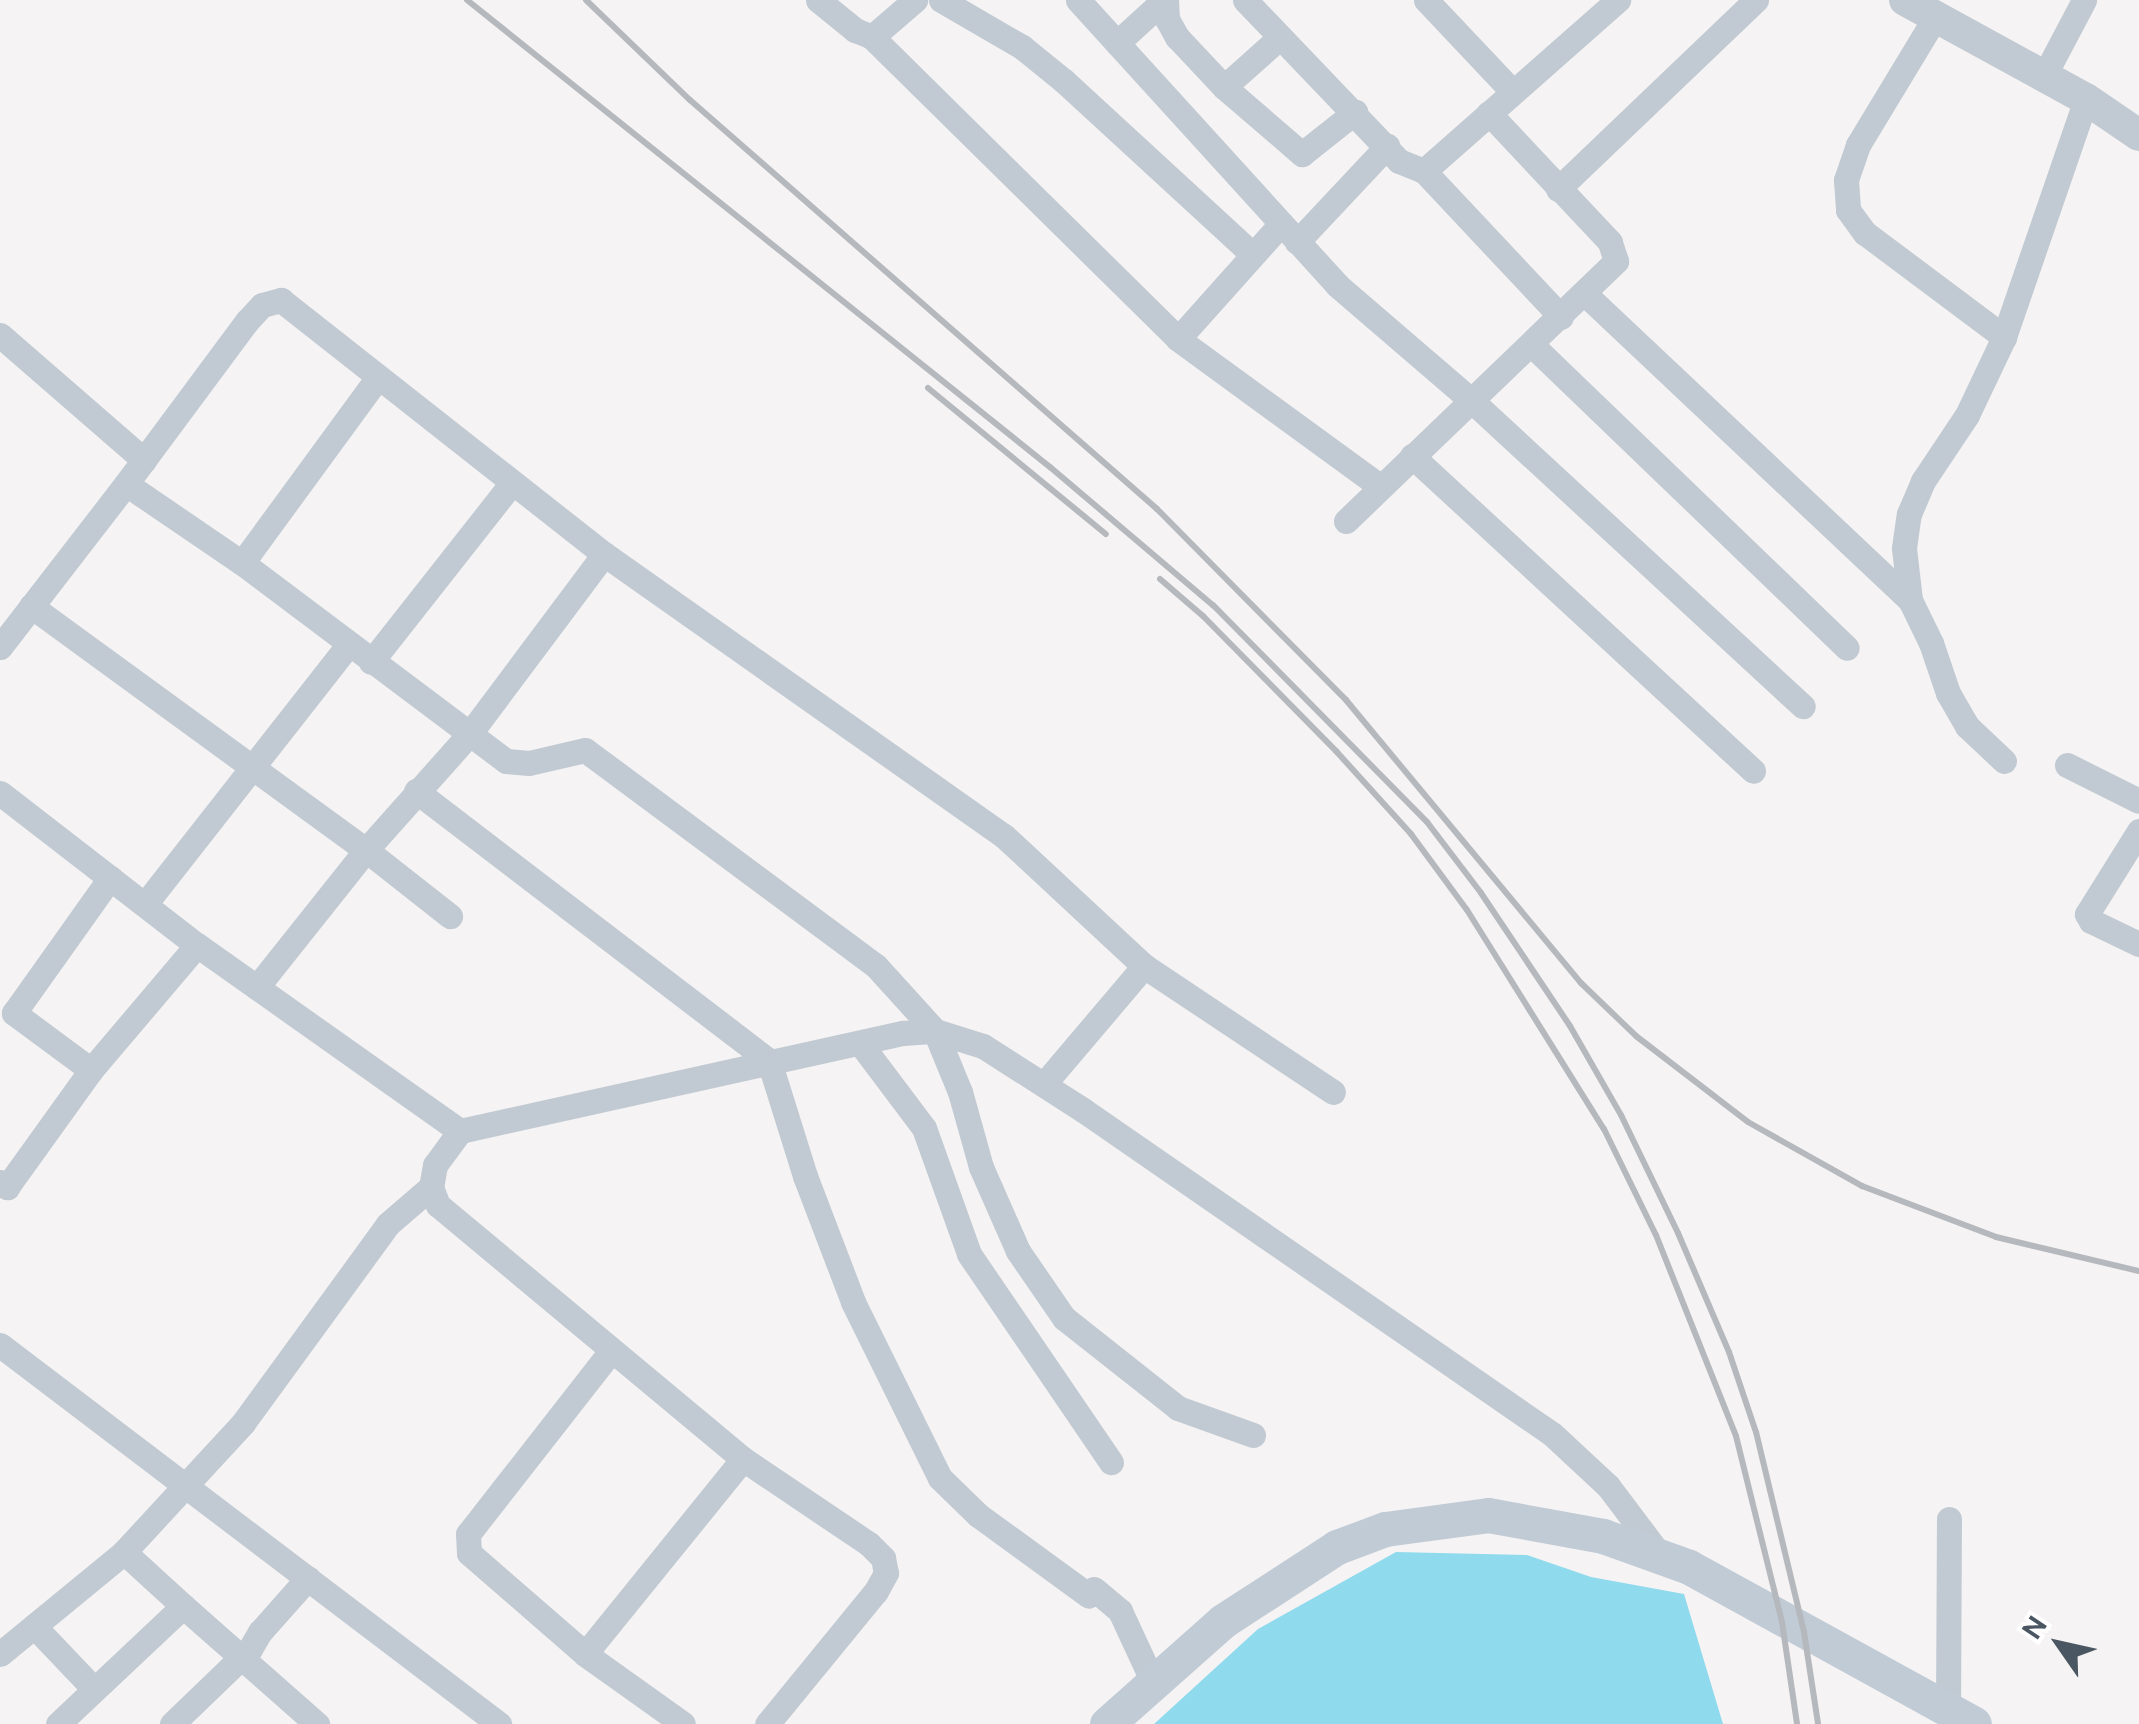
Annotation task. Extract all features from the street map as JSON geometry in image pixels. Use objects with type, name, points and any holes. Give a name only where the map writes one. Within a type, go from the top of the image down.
[{"type":"main road","points":[[1107,1724],[1260,1594],[1337,1546],[1384,1529],[1488,1514],[1556,1525],[1660,1555],[1961,1716]]},
{"type":"street","points":[[818,0],[855,30],[872,37],[1178,339],[1381,487]]},
{"type":"street","points":[[872,37],[915,0]]},
{"type":"street","points":[[941,0],[999,32],[1064,81],[1252,253]]},
{"type":"street","points":[[1078,0],[1337,285],[1472,402],[1803,706]]},
{"type":"street","points":[[1118,43],[1165,0]]},
{"type":"street","points":[[1165,0],[1167,19],[1178,37],[1224,87],[1302,154],[1355,112]]},
{"type":"street","points":[[1245,0],[1399,161],[1424,171],[1561,317]]},
{"type":"street","points":[[1426,0],[1512,91]]},
{"type":"street","points":[[1424,171],[1618,0]]},
{"type":"street","points":[[1558,189],[1756,0]]},
{"type":"street","points":[[2044,76],[2084,0]]},
{"type":"street","points":[[2004,336],[1865,233],[1848,210],[1846,180],[1858,145],[1921,6],[2086,99],[2139,135]]},
{"type":"street","points":[[1224,87],[1278,38]]},
{"type":"street","points":[[1910,600],[1904,548],[1909,514],[1923,481],[1966,415],[2004,336],[2086,99]]},
{"type":"street","points":[[1346,520],[1616,261],[1615,251],[1490,113]]},
{"type":"street","points":[[1178,339],[1252,253],[1288,234],[1387,146]]},
{"type":"street","points":[[1584,293],[1910,600],[1932,642],[1948,693],[1968,726],[2004,761]]},
{"type":"street","points":[[0,647],[262,305],[281,300],[604,554],[1004,836],[1144,966],[1333,1092]]},
{"type":"street","points":[[0,335],[144,460]]},
{"type":"street","points":[[1531,344],[1847,648]]},
{"type":"street","points":[[242,563],[378,376]]},
{"type":"street","points":[[1412,456],[1753,771]]},
{"type":"street","points":[[372,662],[512,482]]},
{"type":"street","points":[[126,484],[242,563],[506,761],[529,763],[584,750],[777,897],[876,966],[935,1031],[960,1092],[980,1167],[1018,1252],[1064,1318],[1178,1408],[1253,1435]]},
{"type":"street","points":[[256,988],[366,850],[471,732],[604,554]]},
{"type":"street","points":[[31,606],[366,850],[450,916]]},
{"type":"street","points":[[153,894],[250,765],[348,645]]},
{"type":"street","points":[[2068,766],[2139,800]]},
{"type":"street","points":[[416,791],[769,1061],[804,1176],[853,1302],[940,1478],[978,1515],[1120,1611],[1153,1682]]},
{"type":"street","points":[[0,793],[197,945],[460,1131]]},
{"type":"street","points":[[2139,831],[2087,914],[2092,921],[2139,944]]},
{"type":"street","points":[[91,1070],[7,1017],[110,878]]},
{"type":"street","points":[[2,1189],[91,1070],[197,945]]},
{"type":"street","points":[[1044,1084],[1144,966]]},
{"type":"street","points":[[767,1724],[886,1573],[882,1558],[869,1544],[743,1459],[438,1205],[431,1187],[435,1165],[460,1131],[882,1038],[935,1031],[982,1046],[1044,1084],[1552,1434],[1608,1486],[1660,1555]]},
{"type":"street","points":[[882,1038],[924,1128],[969,1254],[1112,1462]]},
{"type":"street","points":[[0,1654],[124,1552],[184,1483],[244,1423],[388,1224],[431,1187]]},
{"type":"street","points":[[0,1344],[499,1724]]},
{"type":"street","points":[[610,1351],[468,1534],[469,1553],[586,1654],[684,1724]]},
{"type":"street","points":[[586,1654],[743,1459]]},
{"type":"street","points":[[1949,1520],[1961,1716]]},
{"type":"street","points":[[124,1552],[317,1724]]},
{"type":"street","points":[[172,1724],[243,1656],[308,1578]]},
{"type":"street","points":[[58,1724],[184,1606]]},
{"type":"street","points":[[34,1626],[94,1689]]},
{"type":"water","points":[[1396,1552],[1527,1555],[1591,1577],[1684,1594],[1723,1724],[1154,1724],[1258,1629]]},
{"type":"railway","points":[[467,0],[1050,467],[1213,605],[1427,822],[1481,893],[1570,1026],[1621,1115],[1678,1233],[1729,1352],[1756,1432],[1804,1632],[1818,1724]]},
{"type":"railway","points":[[586,0],[690,100],[1157,509],[1346,700],[1581,983],[1636,1036],[1748,1122],[1862,1186],[1996,1237],[2139,1271]]},
{"type":"railway","points":[[928,388],[1106,534]]},
{"type":"railway","points":[[1160,579],[1203,616],[1336,751],[1411,834],[1467,910],[1604,1129],[1656,1235],[1736,1436],[1782,1622],[1797,1724]]}]
